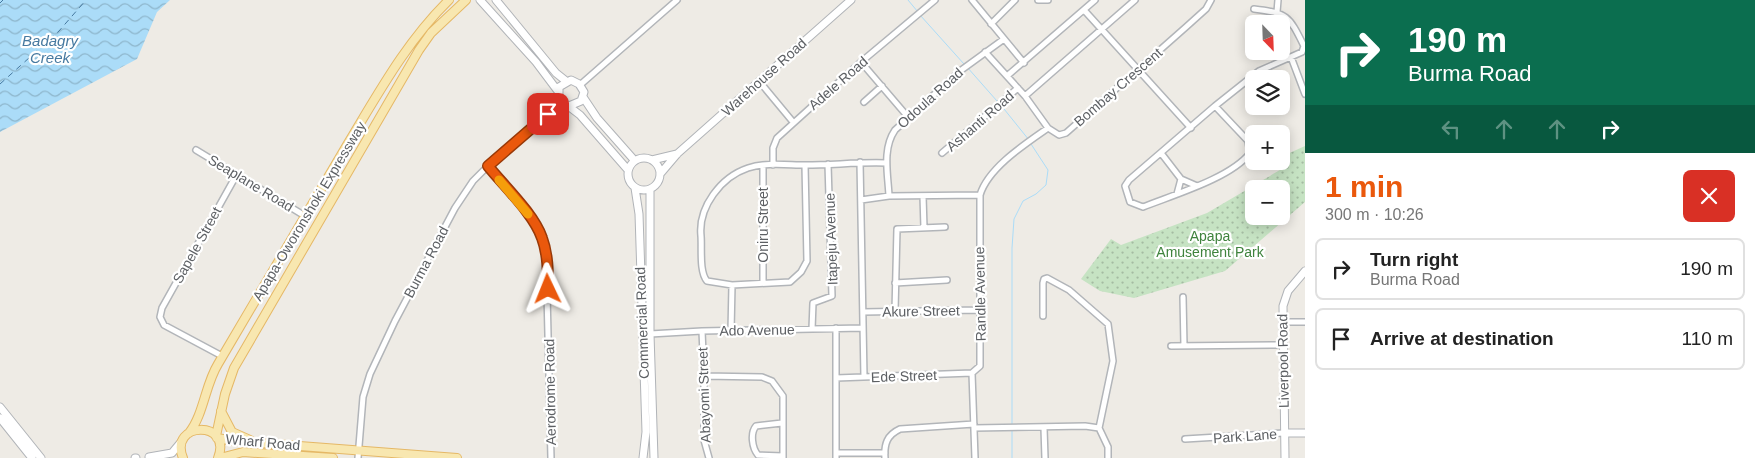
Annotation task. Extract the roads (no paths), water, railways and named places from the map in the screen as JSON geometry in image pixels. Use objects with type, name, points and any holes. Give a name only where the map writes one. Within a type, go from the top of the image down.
[{"type":"main road","name":"Apapa-Oworonshoki Expressway","points":[[182,440],[189,433],[198,418],[209,384],[222,356],[398,62],[415,37],[449,0]]},
{"type":"main road","name":"Apapa-Oworonshoki Expressway","points":[[219,458],[220,445],[217,437],[221,411],[234,368],[419,50],[431,33],[466,0]]},
{"type":"main road","points":[[480,0],[536,62],[558,90],[561,103],[569,106],[580,115],[628,170],[629,180],[635,188],[650,189],[658,182],[660,174],[658,167],[652,160],[645,158],[634,161],[628,170]]},
{"type":"main road","points":[[496,0],[556,73],[566,81],[575,81],[580,85],[583,97],[597,118],[634,161]]},
{"type":"main road","name":"Warehouse Road","points":[[660,174],[676,154],[851,0]]},
{"type":"main road","points":[[558,90],[566,81]]},
{"type":"main road","points":[[569,106],[578,104],[583,97]]},
{"type":"main road","name":"Warehouse Road","points":[[652,160],[676,154]]},
{"type":"main road","name":"Commercial Road","points":[[635,188],[639,214],[645,402],[644,458]]},
{"type":"main road","name":"Commercial Road","points":[[650,189],[650,334],[654,458]]},
{"type":"main road","name":"Liverpool Road","points":[[1285,458],[1282,345],[1283,306],[1288,291],[1305,271]]},
{"type":"main road","points":[[0,407],[42,458]]},
{"type":"main road","points":[[221,411],[232,432],[254,442]]},
{"type":"main road","points":[[0,418],[32,458]]},
{"type":"main road","name":"Wharf Road","points":[[189,433],[200,429],[217,437],[254,442],[458,458]]},
{"type":"main road","name":"Park Lane","points":[[1284,433],[1305,433]]},
{"type":"main road","points":[[149,457],[172,453],[182,440]]},
{"type":"main road","points":[[182,440],[183,458]]},
{"type":"main road","name":"Wharf Road","points":[[219,458],[243,452],[333,458]]},
{"type":"street","points":[[580,85],[678,0]]},
{"type":"street","name":"Adele Road","points":[[773,165],[774,143],[793,122],[935,0]]},
{"type":"street","points":[[972,0],[1024,63]]},
{"type":"street","points":[[991,24],[1015,0]]},
{"type":"street","points":[[1038,0],[1048,0]]},
{"type":"street","points":[[1007,76],[1096,0]]},
{"type":"street","points":[[1025,96],[1135,0]]},
{"type":"street","name":"Bombay Crescent","points":[[1048,128],[1059,135],[1066,133],[1206,9],[1210,0]]},
{"type":"street","points":[[1278,0],[1278,12]]},
{"type":"street","points":[[1214,106],[1248,141],[1250,153],[1246,159],[1198,186],[1143,207],[1130,202],[1125,186],[1129,180],[1214,106],[1260,71],[1302,52],[1304,46],[1292,21],[1278,12],[1254,9]]},
{"type":"street","points":[[1084,10],[1190,128]]},
{"type":"street","name":"Odoula Road","points":[[890,196],[886,162],[891,136],[908,117],[960,71],[1004,39]]},
{"type":"street","points":[[985,52],[1025,96],[1048,128]]},
{"type":"street","points":[[1291,57],[1305,94]]},
{"type":"street","points":[[861,62],[908,117]]},
{"type":"street","points":[[759,81],[793,122]]},
{"type":"street","points":[[864,102],[882,86]]},
{"type":"street","name":"Ashanti Road","points":[[942,153],[1018,88]]},
{"type":"street","name":"Burma Road","points":[[358,458],[363,396],[370,374],[395,321],[455,208],[473,181],[488,166],[561,103]]},
{"type":"street","name":"Randle Avenue","points":[[975,458],[972,373],[980,366],[980,196],[984,184],[990,175],[1025,144],[1048,128]]},
{"type":"street","name":"Seaplane Road","points":[[196,150],[305,216]]},
{"type":"street","points":[[1160,153],[1180,179],[1198,186]]},
{"type":"street","points":[[860,162],[864,377]]},
{"type":"street","points":[[805,165],[807,265],[790,282],[732,284],[710,282],[704,278],[700,228],[704,211],[714,194],[738,172],[750,167],[773,165],[886,162]]},
{"type":"street","name":"Itapeju Avenue","points":[[812,329],[813,303],[832,296],[828,164]]},
{"type":"street","name":"Aerodrome Road","points":[[488,166],[533,221],[542,237],[546,252],[551,458]]},
{"type":"street","name":"Oniru Street","points":[[762,167],[763,282]]},
{"type":"street","name":"Sapele Street","points":[[222,356],[164,325],[160,317],[162,308],[237,174]]},
{"type":"street","points":[[1177,194],[1180,179]]},
{"type":"street","points":[[861,200],[890,196],[980,196]]},
{"type":"street","points":[[923,196],[924,228]]},
{"type":"street","points":[[896,311],[897,229],[946,227]]},
{"type":"street","points":[[1042,316],[1043,282],[1047,278],[1069,290],[1108,324],[1113,361],[1099,428],[1108,447],[1108,458]]},
{"type":"street","points":[[896,283],[946,280]]},
{"type":"street","points":[[732,284],[732,331]]},
{"type":"street","points":[[1183,297],[1184,346]]},
{"type":"street","name":"Akure Street","points":[[863,312],[979,310]]},
{"type":"street","points":[[1283,322],[1305,322]]},
{"type":"street","points":[[836,328],[836,456],[885,456],[885,443],[890,433],[900,429],[974,426],[1044,428],[1084,426],[1099,428]]},
{"type":"street","name":"Ado Avenue","points":[[650,334],[702,331],[863,328]]},
{"type":"street","name":"Abayomi Street","points":[[702,331],[704,440],[709,458]]},
{"type":"street","points":[[1171,346],[1282,345]]},
{"type":"street","name":"Ede Street","points":[[836,378],[972,373]]},
{"type":"street","points":[[704,376],[769,378],[783,396],[783,457],[758,454],[753,441],[753,429],[756,426],[782,424]]},
{"type":"street","points":[[1044,428],[1045,458]]},
{"type":"street","name":"Park Lane","points":[[1185,439],[1284,433]]},
{"type":"water","name":"Badagry Creek","points":[[0,0],[170,0],[157,12],[137,59],[0,132]]},
{"type":"waterway","points":[[908,0],[918,12]]},
{"type":"waterway","points":[[920,15],[964,64]]},
{"type":"waterway","points":[[967,67],[997,101]]},
{"type":"waterway","points":[[1000,104],[1029,140]]},
{"type":"waterway","points":[[1012,425],[1012,248],[1014,219],[1023,201],[1036,194],[1046,185],[1048,170],[1031,144]]},
{"type":"waterway","points":[[1012,429],[1012,458]]},
{"type":"park label","name":"Apapa Amusement Park","points":[[1210,244]]}]
